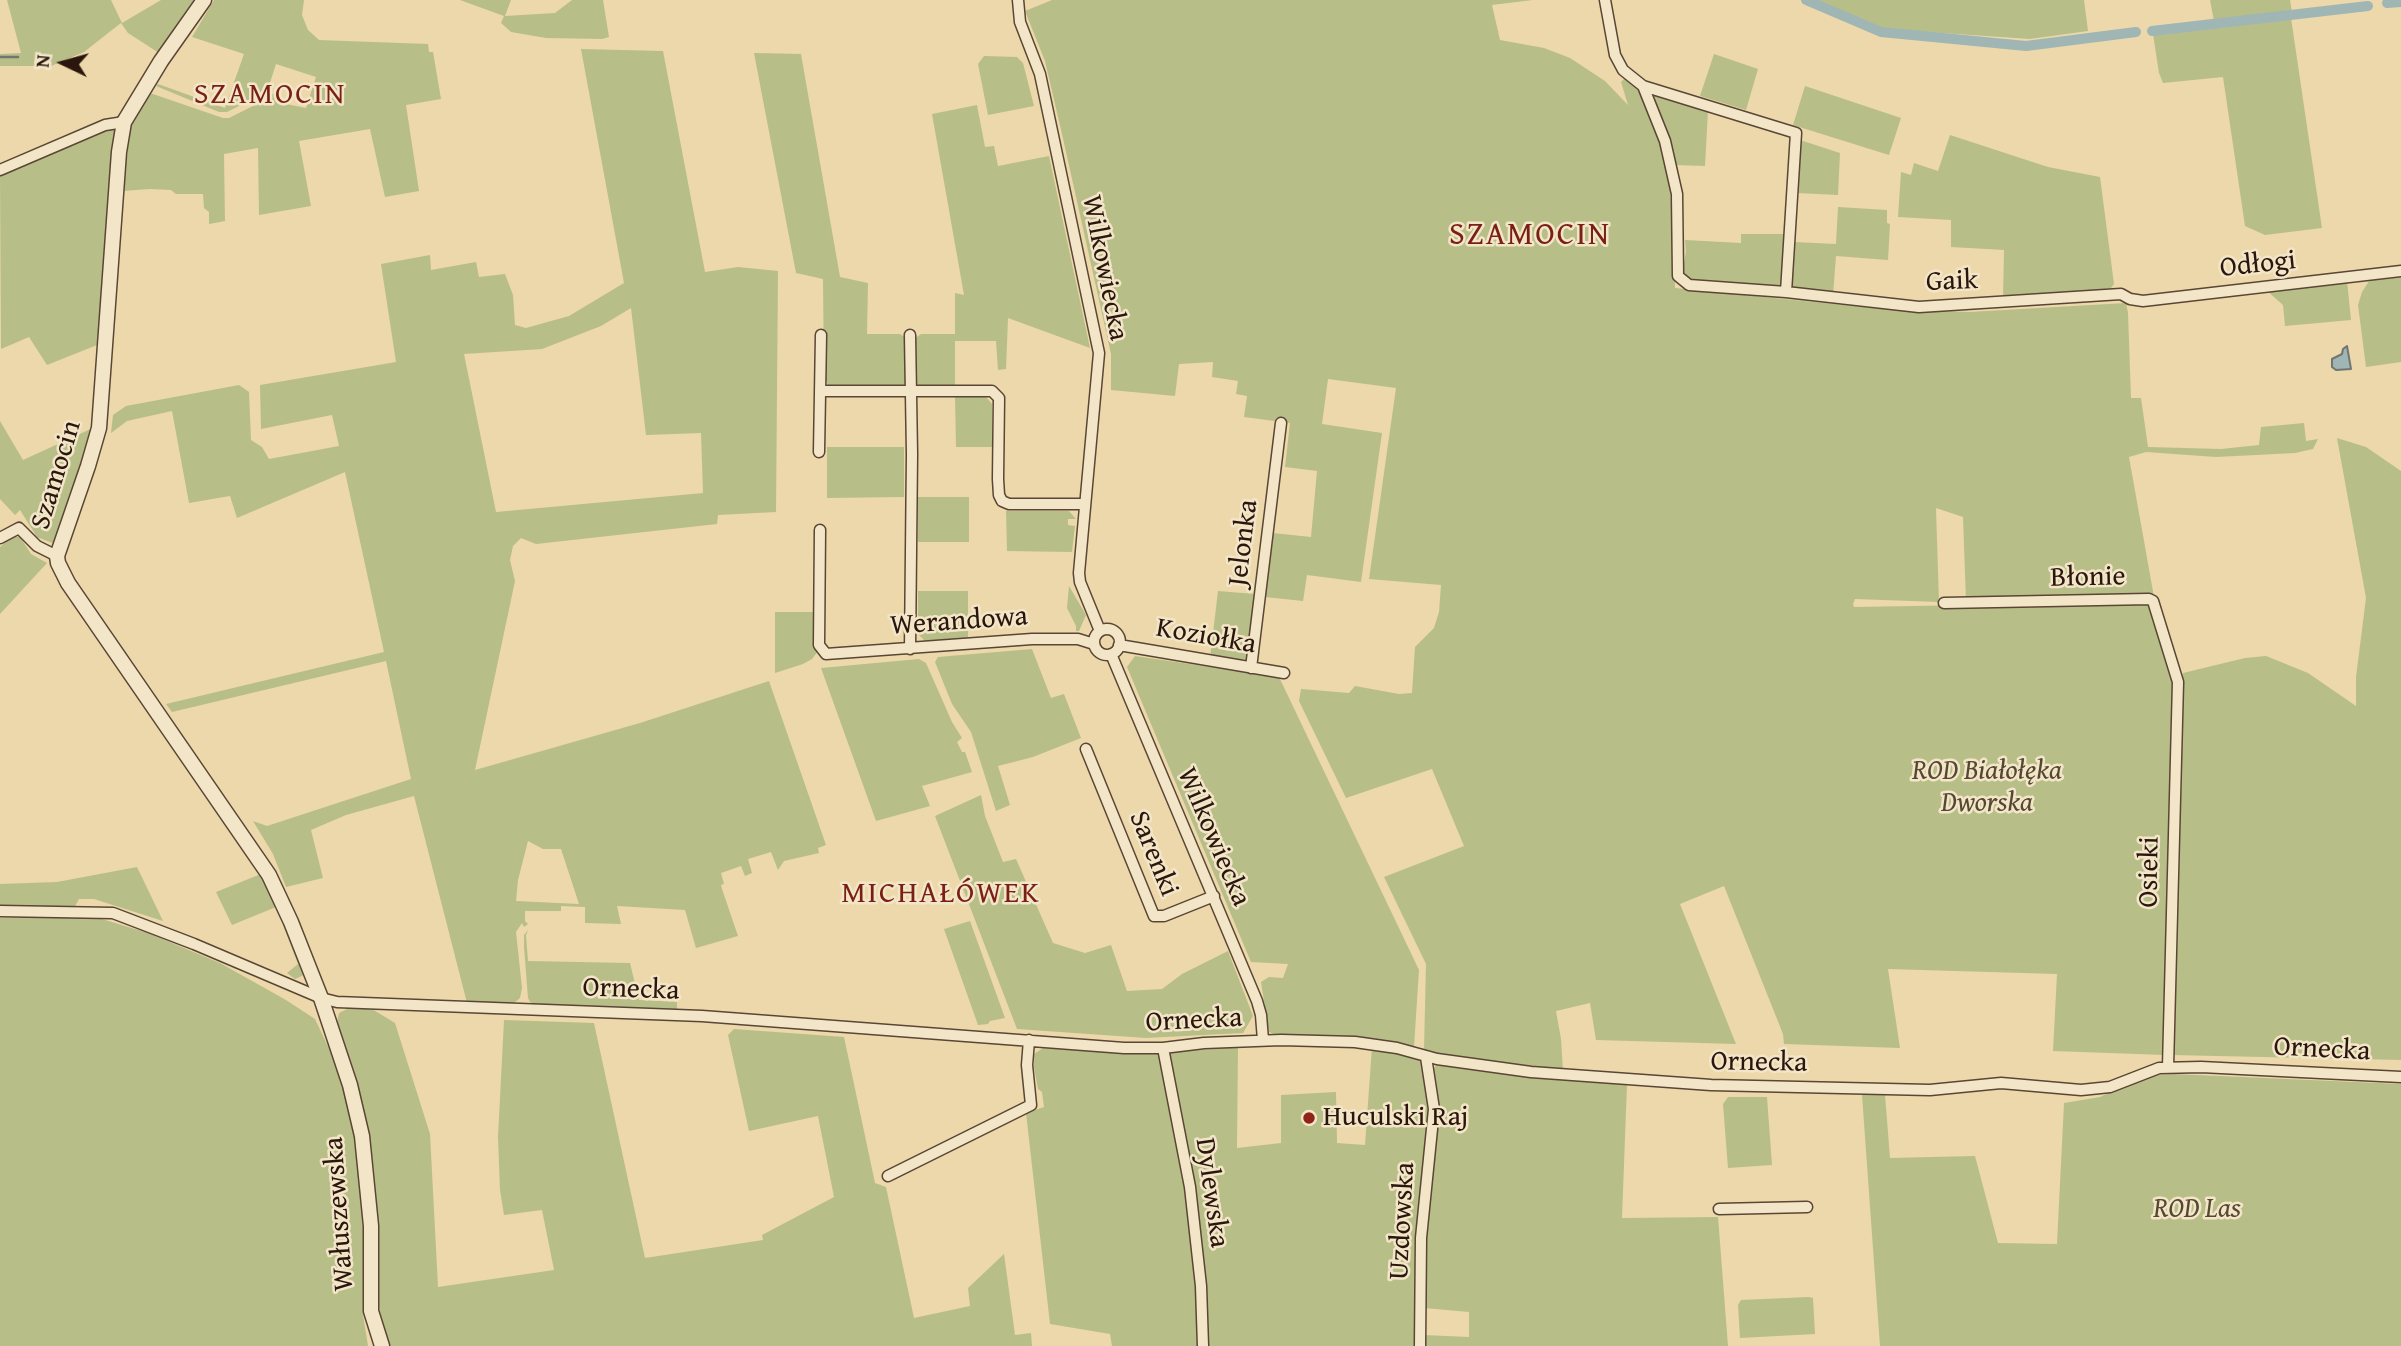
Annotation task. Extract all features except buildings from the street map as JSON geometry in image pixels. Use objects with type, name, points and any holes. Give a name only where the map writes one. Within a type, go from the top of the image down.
[{"type":"street","name":"Szamocin","points":[[204,0],[161,61],[124,122],[119,152],[99,428],[89,466],[57,556],[60,570],[68,583],[269,875],[321,998]]},
{"type":"street","name":"Wilkowiecka","points":[[1018,0],[1020,22],[1040,74],[1099,353],[1080,582],[1100,631]]},
{"type":"street","points":[[1605,0],[1615,55],[1623,69],[1643,86],[1796,134],[1786,292]]},
{"type":"street","name":"Gaik","points":[[1643,86],[1665,141],[1677,194],[1678,276],[1689,285],[1786,292],[1919,307],[2121,294]]},
{"type":"street","points":[[0,170],[105,125],[124,122]]},
{"type":"street","name":"Odłogi","points":[[2121,294],[2143,301],[2401,271]]},
{"type":"street","points":[[819,452],[821,335]]},
{"type":"street","points":[[910,335],[910,649]]},
{"type":"street","points":[[821,391],[992,391],[999,398],[998,479],[1002,501],[1009,504],[1085,504]]},
{"type":"street","name":"Jelonka","points":[[1251,668],[1281,423]]},
{"type":"street","points":[[0,538],[19,528],[37,546],[57,556]]},
{"type":"street","name":"Werandowa","points":[[820,530],[819,645],[826,654],[1032,639],[1078,639],[1094,644]]},
{"type":"street","name":"Błonie","points":[[1944,603],[2151,599],[2177,677]]},
{"type":"street","points":[[1100,631],[1114,632],[1118,638],[1119,645],[1111,654],[1098,652],[1094,644],[1100,631]]},
{"type":"street","name":"Koziołka","points":[[1119,645],[1284,673]]},
{"type":"street","name":"Wilkowiecka","points":[[1111,654],[1257,1000],[1263,1040]]},
{"type":"street","name":"Osieki","points":[[2168,1067],[2177,677]]},
{"type":"street","name":"Sarenki","points":[[1086,749],[1154,916],[1164,916],[1214,895]]},
{"type":"street","name":"Ornecka","points":[[0,911],[113,913],[321,998],[337,1002],[702,1016],[1163,1048],[1204,1042],[1263,1040],[1380,1044],[1426,1057],[1531,1072],[1612,1080],[1711,1085],[1930,1090],[2001,1083],[2096,1090],[2168,1067],[2401,1077]]},
{"type":"street","name":"Wałuszewska","points":[[321,998],[351,1085],[362,1136],[371,1226],[371,1311],[382,1346]]},
{"type":"street","points":[[888,1177],[1031,1105],[1027,1065],[1029,1040]]},
{"type":"street","name":"Dylewska","points":[[1163,1048],[1190,1187],[1201,1286],[1203,1346]]},
{"type":"street","name":"Uzdowska","points":[[1420,1346],[1421,1238],[1434,1109],[1426,1057]]},
{"type":"street","points":[[1719,1209],[1807,1207]]},
{"type":"green space","points":[[7,0],[111,0],[122,23],[161,0],[196,0],[159,53],[128,33],[121,23],[84,52],[51,66],[0,66],[0,54],[21,53]]},
{"type":"green space","points":[[214,0],[304,0],[302,15],[308,30],[319,40],[428,44],[429,52],[433,52],[441,99],[406,105],[419,191],[385,197],[370,129],[299,141],[311,206],[259,215],[258,148],[224,154],[225,221],[209,224],[209,212],[204,208],[203,194],[176,194],[171,190],[150,189],[122,191],[132,120],[147,92],[223,118],[229,118],[263,101],[275,92],[281,103],[306,108],[316,77],[276,64],[267,92],[227,112],[219,112],[156,86],[158,84],[225,108],[244,54],[192,37]]},
{"type":"green space","points":[[460,0],[511,0],[505,16],[555,13],[572,0],[603,0],[609,37],[546,38],[511,32],[501,23],[504,16]]},
{"type":"green space","name":"ROD Białołęka Dworska","points":[[1052,0],[1533,0],[1492,5],[1500,40],[1544,48],[1570,58],[1605,81],[1628,105],[1621,82],[1625,78],[1640,86],[1659,133],[1670,183],[1675,288],[1874,308],[1969,312],[2126,303],[2131,398],[2141,398],[2148,447],[2221,449],[2259,445],[2261,427],[2304,423],[2306,441],[2318,439],[2313,449],[2295,453],[2216,457],[2146,452],[2129,457],[2154,597],[1966,601],[1963,517],[1936,508],[1939,602],[1855,599],[1853,604],[1854,607],[2150,602],[2170,678],[2175,684],[2165,1055],[2053,1051],[2057,974],[1888,969],[1900,1048],[1784,1044],[1783,1034],[1724,886],[1680,904],[1736,1044],[1596,1040],[1590,1003],[1556,1011],[1563,1071],[1439,1056],[1424,1050],[1426,964],[1384,877],[1464,846],[1432,769],[1346,798],[1299,701],[1301,689],[1349,693],[1355,686],[1399,694],[1412,693],[1415,647],[1434,628],[1439,612],[1441,585],[1369,579],[1396,388],[1328,379],[1322,424],[1382,433],[1361,582],[1307,575],[1303,601],[1265,597],[1273,533],[1311,537],[1317,471],[1285,467],[1290,423],[1244,417],[1247,396],[1236,394],[1238,381],[1212,377],[1213,362],[1179,364],[1175,396],[1111,390],[1111,354],[1062,134],[1045,61],[1025,11]]},
{"type":"green space","points":[[1816,0],[2084,0],[2088,31],[2030,39],[1882,29]]},
{"type":"green space","points":[[2210,0],[2290,0],[2292,12],[2214,21]]},
{"type":"green space","points":[[2291,18],[2322,228],[2265,235],[2245,226],[2223,77],[2163,83],[2153,34]]},
{"type":"green space","points":[[581,49],[663,51],[705,272],[738,267],[778,271],[776,512],[718,515],[717,524],[536,544],[521,538],[513,546],[510,560],[515,581],[475,770],[640,723],[769,681],[826,845],[818,848],[819,853],[784,861],[778,870],[771,852],[748,859],[752,873],[745,876],[741,866],[721,873],[724,884],[721,885],[722,889],[738,936],[696,948],[685,910],[617,906],[621,924],[585,923],[585,907],[561,906],[561,911],[525,911],[525,921],[528,924],[524,927],[522,923],[516,932],[522,988],[520,998],[514,1003],[467,1003],[414,796],[346,815],[311,830],[323,878],[286,887],[273,854],[253,821],[267,826],[411,779],[386,661],[172,712],[166,704],[384,652],[345,472],[237,518],[230,496],[189,503],[172,411],[127,421],[111,433],[113,415],[126,406],[239,385],[249,392],[251,440],[262,447],[269,459],[339,446],[332,415],[261,429],[260,385],[396,362],[381,264],[430,255],[431,270],[476,262],[479,277],[505,274],[513,295],[515,325],[526,328],[569,316],[624,283]],"holes":[[[631,308],[646,435],[701,433],[703,493],[496,512],[464,354],[542,349],[601,326]],[[528,841],[543,849],[561,849],[579,904],[516,901],[518,880]]]},
{"type":"green space","points":[[754,53],[801,54],[840,277],[868,283],[867,334],[900,334],[906,338],[906,377],[905,384],[901,387],[835,388],[828,385],[824,377],[823,279],[796,273]]},
{"type":"green space","points":[[1714,54],[1758,69],[1746,110],[1700,96]]},
{"type":"green space","points":[[984,56],[1017,57],[1023,63],[1034,106],[988,115],[978,64]]},
{"type":"green space","points":[[1805,86],[1901,118],[1889,155],[1793,125]]},
{"type":"green space","points":[[1656,94],[1708,110],[1705,166],[1675,165],[1653,101]]},
{"type":"green space","points":[[977,105],[985,147],[994,146],[998,166],[1049,156],[1090,348],[1008,318],[1006,369],[998,370],[996,341],[955,341],[955,386],[920,387],[915,383],[914,339],[921,334],[955,334],[955,293],[964,295],[932,114]]},
{"type":"green space","points":[[115,125],[119,129],[102,343],[47,365],[29,337],[1,349],[0,173]]},
{"type":"green space","points":[[1950,135],[2048,167],[2100,177],[2114,284],[2111,288],[2003,299],[2004,250],[1951,247],[1951,220],[1898,217],[1901,172],[1911,175],[1914,163],[1938,171]]},
{"type":"green space","points":[[1800,140],[1840,153],[1838,195],[1797,193]]},
{"type":"green space","points":[[1838,207],[1887,210],[1887,223],[1890,224],[1888,260],[1836,256],[1833,295],[1791,289],[1794,242],[1836,244]]},
{"type":"green space","points":[[1741,234],[1784,234],[1781,288],[1687,280],[1682,273],[1685,240],[1741,243]]},
{"type":"green space","points":[[2401,274],[2401,362],[2366,367],[2358,305],[2362,292],[2371,278]]},
{"type":"green space","points":[[2347,281],[2351,320],[2285,326],[2283,305],[2266,290]]},
{"type":"green space","points":[[955,397],[986,397],[992,404],[992,447],[956,447]]},
{"type":"green space","points":[[0,421],[23,460],[95,427],[55,544],[37,537],[20,510],[15,515],[0,499]]},
{"type":"green space","points":[[2337,438],[2366,447],[2401,471],[2401,1060],[2171,1055],[2183,673],[2245,658],[2266,656],[2308,673],[2356,706],[2356,677],[2366,598]]},
{"type":"green space","points":[[827,447],[904,447],[904,497],[827,498]]},
{"type":"green space","points":[[918,497],[969,497],[969,542],[918,542]]},
{"type":"green space","points":[[1006,511],[1069,511],[1076,519],[1068,519],[1068,525],[1075,526],[1072,552],[1007,551]]},
{"type":"green space","points":[[11,537],[20,537],[31,554],[47,563],[0,614],[0,547]]},
{"type":"green space","points":[[1069,586],[1086,615],[1079,631],[1076,631],[1067,608]]},
{"type":"green space","points":[[918,591],[968,591],[968,638],[925,641],[918,634]]},
{"type":"green space","points":[[1218,591],[1255,594],[1246,659],[1235,661],[1210,658]]},
{"type":"green space","points":[[775,612],[818,612],[818,651],[812,659],[803,664],[775,673]]},
{"type":"green space","points":[[1032,649],[1051,698],[1064,694],[1081,738],[1033,757],[998,766],[1010,805],[996,811],[971,732],[952,704],[935,662],[938,657]]},
{"type":"green space","points":[[1135,656],[1279,677],[1419,970],[1414,1047],[1370,1039],[1281,1037],[1269,1032],[1261,982],[1269,977],[1283,978],[1288,964],[1251,962],[1127,667]]},
{"type":"green space","points":[[919,659],[926,663],[962,738],[957,742],[962,752],[965,752],[972,772],[922,786],[930,806],[876,821],[821,668]]},
{"type":"green space","points":[[981,795],[985,816],[1003,862],[1016,859],[1053,943],[1085,953],[1111,945],[1127,991],[1162,989],[1182,974],[1228,951],[1253,1016],[1243,1033],[1146,1038],[1017,1029],[935,816]]},
{"type":"green space","points":[[137,867],[163,921],[94,899],[79,899],[74,908],[0,908],[0,884],[57,882]]},
{"type":"green space","points":[[261,874],[276,907],[232,925],[216,892]]},
{"type":"green space","points":[[92,916],[148,933],[220,963],[315,1019],[334,1059],[352,1121],[364,1202],[363,1315],[368,1346],[0,1346],[0,918]]},
{"type":"green space","points":[[970,921],[1005,1018],[990,1021],[988,1024],[978,1025],[944,929]]},
{"type":"green space","points":[[283,925],[287,925],[306,974],[295,979],[287,973],[298,964]]},
{"type":"green space","points":[[528,930],[528,961],[630,963],[639,1000],[677,1002],[677,1010],[537,1005],[530,1002],[524,947],[524,935]]},
{"type":"green space","points":[[347,1009],[372,1009],[395,1023],[430,1134],[438,1287],[554,1270],[542,1210],[504,1215],[498,1137],[504,1020],[594,1023],[645,1258],[763,1240],[762,1235],[834,1197],[818,1116],[749,1131],[728,1035],[734,1029],[844,1037],[875,1183],[886,1187],[914,1318],[970,1306],[968,1288],[1004,1254],[1015,1335],[1031,1333],[1032,1346],[389,1346],[379,1308],[377,1236],[336,1026],[339,1013]]},
{"type":"green space","points":[[1238,1047],[1237,1148],[1281,1143],[1281,1095],[1336,1092],[1337,1143],[1365,1145],[1372,1047],[1417,1057],[1426,1067],[1430,1096],[1418,1346],[1112,1346],[1110,1334],[1050,1324],[1026,1113],[1044,1107],[1042,1092],[1038,1089],[1034,1054],[1043,1048],[1159,1053]]},
{"type":"green space","points":[[1437,1063],[1627,1084],[1622,1218],[1718,1217],[1728,1346],[1423,1346],[1424,1335],[1469,1337],[1469,1312],[1424,1308],[1424,1237],[1439,1118],[1432,1072]]},
{"type":"green space","name":"ROD Las","points":[[2156,1075],[2401,1084],[2401,1346],[1880,1346],[1862,1095],[1885,1095],[1890,1158],[1975,1156],[1998,1243],[2057,1244],[2064,1103],[2100,1097],[2134,1081]]},
{"type":"green space","points":[[1728,1097],[1767,1097],[1772,1165],[1728,1168],[1723,1104]]},
{"type":"green space","points":[[1813,1298],[1815,1334],[1740,1338],[1738,1305],[1741,1300]]},
{"type":"water","points":[[2347,346],[2351,369],[2336,370],[2332,367],[2332,359],[2342,354]]},
{"type":"waterway","points":[[1806,0],[1881,32],[2026,46],[2136,32]]},
{"type":"waterway","points":[[2387,3],[2401,2]]},
{"type":"waterway","points":[[2152,31],[2368,6]]},
{"type":"waterway","points":[[0,57],[18,57]]},
{"type":"place","name":"Huculski Raj","points":[[1309,1118]]},
{"type":"district","name":"SZAMOCIN","points":[[270,95]]},
{"type":"district","name":"SZAMOCIN","points":[[1530,236]]},
{"type":"district","name":"MICHAŁÓWEK","points":[[941,894]]}]
